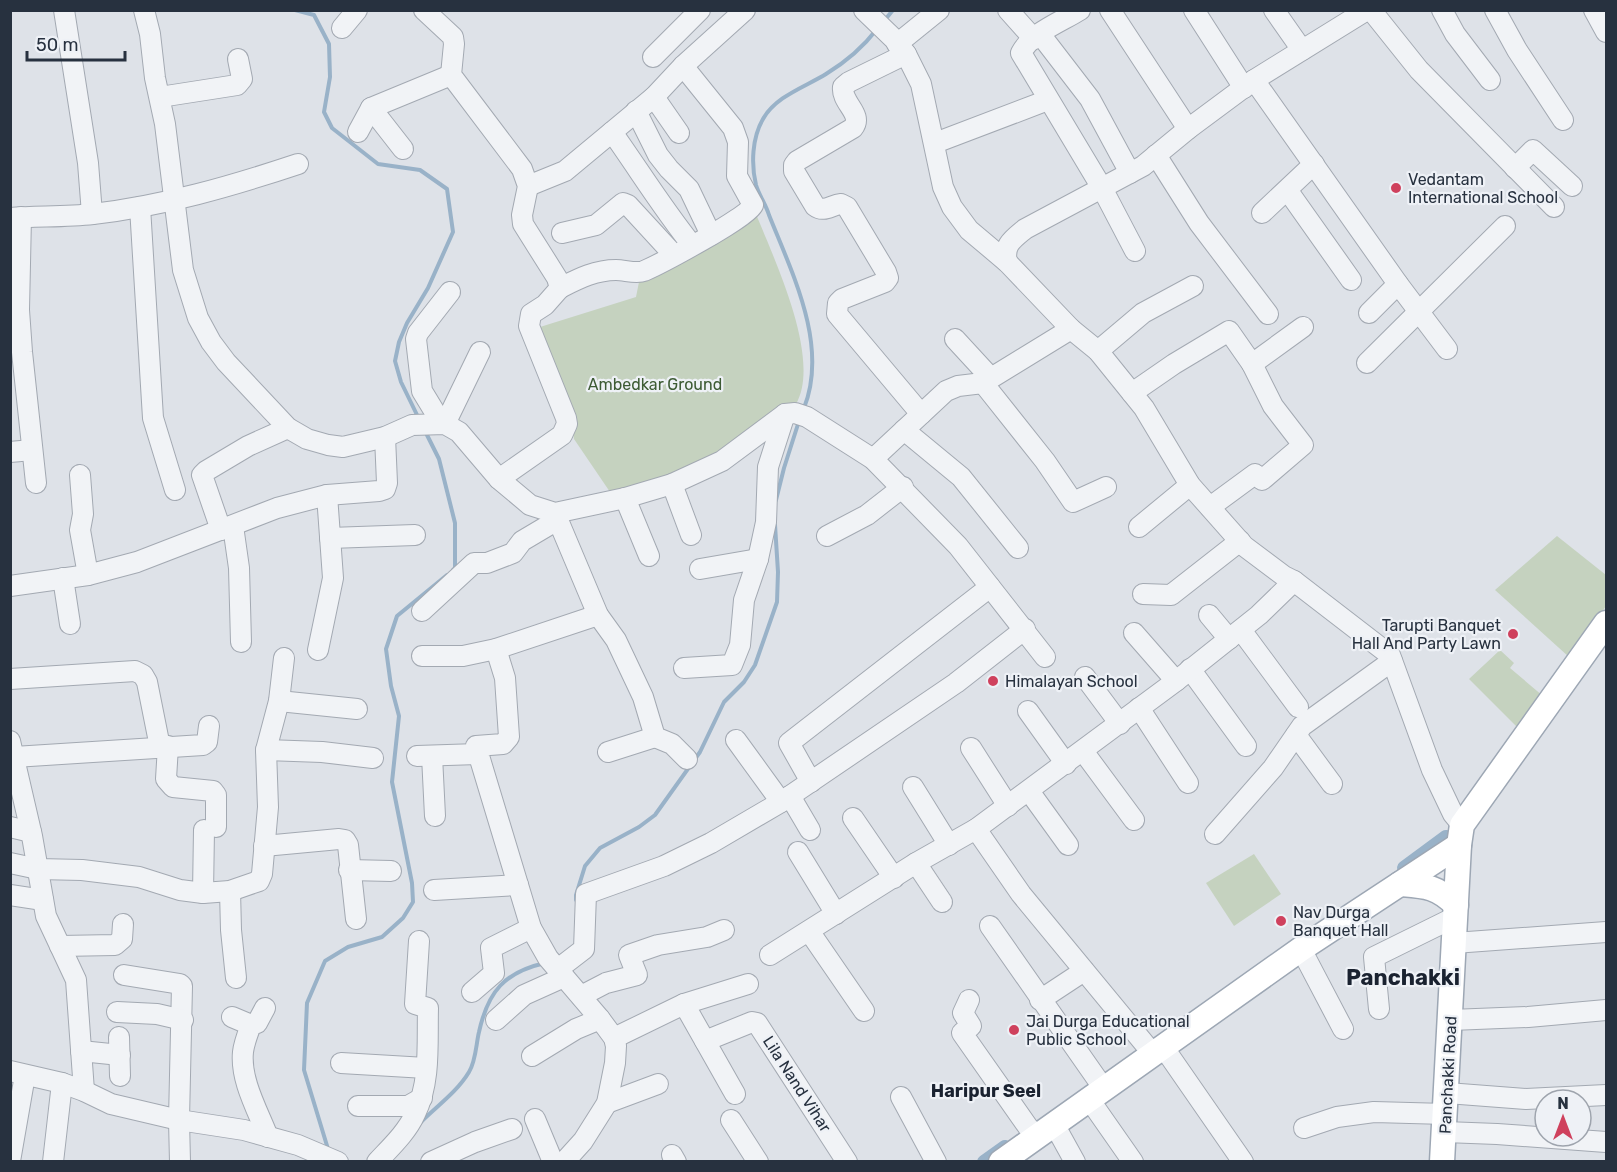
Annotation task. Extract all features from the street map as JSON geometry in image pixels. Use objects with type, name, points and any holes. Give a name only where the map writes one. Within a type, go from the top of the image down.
[{"type":"main road","points":[[1001,1161],[1038,1130],[1153,1049],[1400,884],[1461,835],[1606,626]]},
{"type":"main road","name":"Panchakki Road","points":[[1442,1161],[1461,835]]},
{"type":"main road","points":[[1400,884],[1435,888],[1445,894],[1455,911]]},
{"type":"street","points":[[64,10],[88,164],[92,214]]},
{"type":"street","points":[[144,10],[170,157],[183,270],[198,318],[211,342],[226,362],[288,428],[307,439],[328,446],[343,447],[385,437],[417,424],[442,424],[459,432],[499,479],[531,505],[555,513],[625,498],[672,483],[722,461],[795,415]]},
{"type":"street","points":[[342,28],[357,10]]},
{"type":"street","points":[[424,10],[453,37],[451,75],[522,169],[528,186],[522,215],[523,224],[557,278],[560,288]]},
{"type":"street","points":[[653,57],[700,10]]},
{"type":"street","points":[[528,186],[565,171],[654,97],[683,66],[745,10]]},
{"type":"street","points":[[921,414],[837,314],[838,303],[885,282],[888,278],[886,272],[847,207],[841,204],[825,210],[815,206],[794,171],[794,165],[797,161],[854,128],[857,118],[842,93],[843,87],[899,46],[939,10]]},
{"type":"street","points":[[1008,10],[1037,37],[1090,99],[1130,173]]},
{"type":"street","points":[[1080,10],[1023,47],[1021,53],[1102,188],[1135,251]]},
{"type":"street","points":[[1110,10],[1188,129]]},
{"type":"street","points":[[1194,10],[1249,84],[1314,164],[1447,350]]},
{"type":"street","points":[[1274,10],[1302,50]]},
{"type":"street","points":[[1007,262],[1005,254],[1009,242],[1025,229],[1143,166],[1249,84],[1369,10],[1419,70],[1554,207]]},
{"type":"street","points":[[1495,10],[1517,50],[1563,120]]},
{"type":"street","points":[[1594,10],[1606,32]]},
{"type":"street","points":[[867,13],[899,46],[921,84],[943,187],[952,207],[969,230],[1007,262],[1071,329],[1098,351],[1144,408],[1190,485],[1240,541],[1390,655],[1432,770],[1461,835]]},
{"type":"street","points":[[1450,13],[1455,34],[1490,80]]},
{"type":"street","points":[[160,97],[237,85],[242,78],[238,59]]},
{"type":"street","points":[[499,479],[562,435],[566,429],[566,418],[529,326],[531,314],[545,305],[560,288],[585,275],[605,271],[641,272],[711,235],[751,209],[753,205],[737,176],[738,142],[733,128],[683,66]]},
{"type":"street","points":[[358,132],[371,108],[451,75]]},
{"type":"street","points":[[654,97],[679,134]]},
{"type":"street","points":[[935,143],[1048,100]]},
{"type":"street","points":[[371,108],[403,149]]},
{"type":"street","points":[[636,111],[658,155],[689,189],[711,235]]},
{"type":"street","points":[[612,132],[663,208],[692,245]]},
{"type":"street","points":[[1515,168],[1533,150],[1572,186]]},
{"type":"street","points":[[1156,155],[1199,223],[1268,314]]},
{"type":"street","points":[[36,483],[20,321],[16,218],[92,214],[140,207],[251,179],[298,164]]},
{"type":"street","points":[[1262,213],[1288,191],[1314,164]]},
{"type":"street","points":[[1288,191],[1351,280]]},
{"type":"street","points":[[562,233],[596,225],[623,203],[628,205],[674,255]]},
{"type":"street","points":[[140,207],[153,418],[175,490]]},
{"type":"street","points":[[1367,363],[1505,226]]},
{"type":"street","points":[[1369,313],[1398,284]]},
{"type":"street","points":[[1098,351],[1143,313],[1193,286]]},
{"type":"street","points":[[442,424],[422,391],[416,339],[418,333],[450,292]]},
{"type":"street","points":[[1252,364],[1303,327]]},
{"type":"street","points":[[873,459],[952,388],[987,380],[1071,329]]},
{"type":"street","points":[[1132,393],[1174,364],[1229,331],[1252,364],[1272,406],[1303,446],[1262,480],[1255,474],[1210,507]]},
{"type":"street","points":[[955,339],[987,380],[1073,502],[1106,487]]},
{"type":"street","points":[[442,424],[480,352]]},
{"type":"street","points":[[795,415],[873,459],[903,487],[957,546],[1045,657]]},
{"type":"street","points":[[684,668],[732,665],[740,645],[744,600],[758,559],[766,522],[768,467],[795,415]]},
{"type":"street","points":[[242,642],[239,568],[227,528],[202,476],[206,471],[248,446],[288,428]]},
{"type":"street","points":[[904,430],[961,477],[1018,548]]},
{"type":"street","points":[[10,586],[88,575],[137,562],[277,508],[327,495],[385,489],[387,483],[385,437]]},
{"type":"street","points":[[10,452],[32,450]]},
{"type":"street","points":[[80,475],[83,514],[80,530],[88,575]]},
{"type":"street","points":[[672,483],[691,535]]},
{"type":"street","points":[[1138,527],[1190,485]]},
{"type":"street","points":[[827,536],[867,515],[903,487]]},
{"type":"street","points":[[318,650],[333,578],[327,495]]},
{"type":"street","points":[[625,498],[649,556]]},
{"type":"street","points":[[422,611],[474,563],[487,563],[513,554],[522,541],[549,525],[555,513]]},
{"type":"street","points":[[555,513],[598,615],[616,640],[643,697],[656,737]]},
{"type":"street","points":[[330,538],[415,535]]},
{"type":"street","points":[[1143,594],[1171,595],[1240,541]]},
{"type":"street","points":[[700,569],[758,559]]},
{"type":"street","points":[[63,578],[70,624]]},
{"type":"street","points":[[770,955],[916,863],[976,829],[1183,675],[1259,615],[1294,581]]},
{"type":"street","points":[[811,782],[789,743],[990,587]]},
{"type":"street","points":[[422,656],[463,656],[496,649],[598,615]]},
{"type":"street","points":[[1209,615],[1235,634],[1298,707]]},
{"type":"street","points":[[496,1020],[557,967],[584,949],[586,894],[663,866],[711,843],[786,799],[956,683],[1025,629]]},
{"type":"street","points":[[1134,633],[1183,675],[1246,746]]},
{"type":"street","points":[[496,649],[505,678],[509,737],[503,744],[476,746],[478,754],[531,928],[557,967],[614,1038],[616,1046],[607,1103],[583,1141],[564,1161]]},
{"type":"street","points":[[10,863],[38,869],[82,870],[140,877],[180,890],[203,893],[230,891],[259,881],[262,874],[268,807],[266,750],[279,701],[284,658]]},
{"type":"street","points":[[1215,834],[1272,768],[1302,726],[1392,661]]},
{"type":"street","points":[[10,679],[135,671],[143,675],[147,682],[164,746],[166,779],[169,784],[173,787],[209,789],[216,795],[203,893]]},
{"type":"street","points":[[1085,677],[1120,724]]},
{"type":"street","points":[[279,701],[357,709]]},
{"type":"street","points":[[1139,708],[1188,783]]},
{"type":"street","points":[[1028,711],[1066,764]]},
{"type":"street","points":[[84,1091],[76,980],[46,916],[31,832],[13,758],[203,745],[207,742],[209,726]]},
{"type":"street","points":[[1296,735],[1332,784]]},
{"type":"street","points":[[608,752],[656,737],[672,744],[687,759]]},
{"type":"street","points":[[736,740],[810,830]]},
{"type":"street","points":[[971,748],[1008,806]]},
{"type":"street","points":[[266,750],[322,752],[373,758]]},
{"type":"street","points":[[1083,751],[1134,820]]},
{"type":"street","points":[[435,816],[424,756],[478,754]]},
{"type":"street","points":[[913,788],[949,845]]},
{"type":"street","points":[[1029,791],[1068,845]]},
{"type":"street","points":[[853,818],[894,878]]},
{"type":"street","points":[[10,827],[31,832]]},
{"type":"street","points":[[976,829],[1021,894],[1084,972],[1153,1049],[1243,1161]]},
{"type":"street","points":[[264,846],[339,838],[345,840],[348,845],[356,919]]},
{"type":"street","points":[[798,852],[836,914]]},
{"type":"street","points":[[916,863],[942,902]]},
{"type":"street","points":[[350,870],[391,871]]},
{"type":"street","points":[[434,890],[519,885]]},
{"type":"street","points":[[230,891],[236,978]]},
{"type":"street","points":[[10,895],[43,900]]},
{"type":"street","points":[[1379,1009],[1374,957],[1455,911]]},
{"type":"street","points":[[60,946],[115,945],[122,939],[123,924]]},
{"type":"street","points":[[990,926],[1098,1088],[1133,1161]]},
{"type":"street","points":[[472,992],[494,973],[491,948],[531,928]]},
{"type":"street","points":[[581,996],[606,983],[637,975],[629,955],[658,945],[698,939],[724,930]]},
{"type":"street","points":[[809,931],[864,1011]]},
{"type":"street","points":[[1454,943],[1606,932]]},
{"type":"street","points":[[377,1161],[409,1124],[422,1098],[426,1068],[428,1008],[415,1004],[419,941]]},
{"type":"street","points":[[1301,949],[1343,1029]]},
{"type":"street","points":[[1040,1000],[1084,972]]},
{"type":"street","points":[[124,975],[180,984],[183,991],[178,1120],[180,1161]]},
{"type":"street","points":[[614,1038],[684,1004],[748,984]]},
{"type":"street","points":[[969,1000],[963,1013],[971,1026],[962,1033],[1038,1130],[1075,1161]]},
{"type":"street","points":[[684,1004],[735,1094]]},
{"type":"street","points":[[265,1008],[257,1023],[242,1021],[244,1071],[268,1137]]},
{"type":"street","points":[[1451,1020],[1528,1017],[1606,1010]]},
{"type":"street","points":[[117,1012],[157,1014],[183,1020]]},
{"type":"street","points":[[532,1056],[576,1029],[600,1019]]},
{"type":"street","name":"Lila Nand Vihar","points":[[705,1041],[752,1022],[757,1023],[847,1161]]},
{"type":"street","points":[[81,1051],[119,1046],[120,1076]]},
{"type":"street","points":[[341,1063],[426,1068]]},
{"type":"street","points":[[10,1161],[18,1073],[62,1083],[111,1104],[178,1120],[244,1130],[333,1159]]},
{"type":"street","points":[[53,1161],[62,1083]]},
{"type":"street","points":[[607,1103],[658,1084]]},
{"type":"street","points":[[1304,1128],[1337,1117],[1374,1112],[1446,1113],[1526,1100],[1606,1095]]},
{"type":"street","points":[[901,1097],[936,1161]]},
{"type":"street","points":[[358,1106],[408,1106],[422,1098]]},
{"type":"street","points":[[1446,1113],[1497,1134],[1606,1142]]},
{"type":"street","points":[[535,1119],[553,1161]]},
{"type":"street","points":[[731,1120],[758,1161]]},
{"type":"street","points":[[431,1161],[512,1129]]},
{"type":"green space","name":"Ambedkar Ground","points":[[756,214],[783,282],[800,336],[803,362],[802,385],[796,404],[778,406],[718,454],[661,478],[610,492],[574,439],[571,420],[540,327],[636,297],[640,277]]},
{"type":"green space","points":[[1557,536],[1606,575],[1606,606],[1569,657],[1495,590]]},
{"type":"green space","points":[[1500,650],[1514,663],[1510,668],[1543,696],[1519,729],[1469,679]]},
{"type":"green space","points":[[1254,854],[1281,894],[1234,926],[1206,883]]},
{"type":"waterway","points":[[295,10],[314,15],[329,44],[330,77],[324,112],[332,128],[378,164],[420,170],[447,189],[453,232],[428,288],[407,323],[399,342],[395,361],[401,382],[419,419]]},
{"type":"waterway","points":[[884,21],[893,10]]},
{"type":"waterway","points":[[804,408],[811,384],[810,335],[797,285],[756,185],[753,168],[755,143],[759,126],[775,104],[840,65],[877,29]]},
{"type":"waterway","points":[[776,500],[799,421]]},
{"type":"waterway","points":[[425,431],[439,459],[455,523],[455,568],[453,570]]},
{"type":"waterway","points":[[576,900],[585,866],[600,848],[639,827],[655,815],[700,752],[724,702],[744,682],[755,665],[777,602],[775,525]]},
{"type":"waterway","points":[[328,1149],[304,1070],[307,1003],[325,961],[348,947],[382,937],[403,918],[413,902],[412,883],[392,782],[399,716],[391,686],[386,649],[397,616],[447,575]]},
{"type":"waterway","points":[[1404,868],[1446,837]]},
{"type":"waterway","points":[[421,1122],[453,1092],[469,1072],[487,1005],[500,986],[519,972],[545,963]]},
{"type":"waterway","points":[[984,1162],[1005,1147]]},
{"type":"place","name":"Vedantam International School","points":[[1396,188]]},
{"type":"place","name":"Tarupti Banquet Hall And Party Lawn","points":[[1513,634]]},
{"type":"place","name":"Himalayan School","points":[[993,681]]},
{"type":"place","name":"Nav Durga Banquet Hall","points":[[1281,921]]},
{"type":"place","name":"Jai Durga Educational Public School","points":[[1014,1030]]},
{"type":"district","name":"Panchakki","points":[[1403,977]]},
{"type":"district","name":"Haripur Seel","points":[[986,1091]]}]
